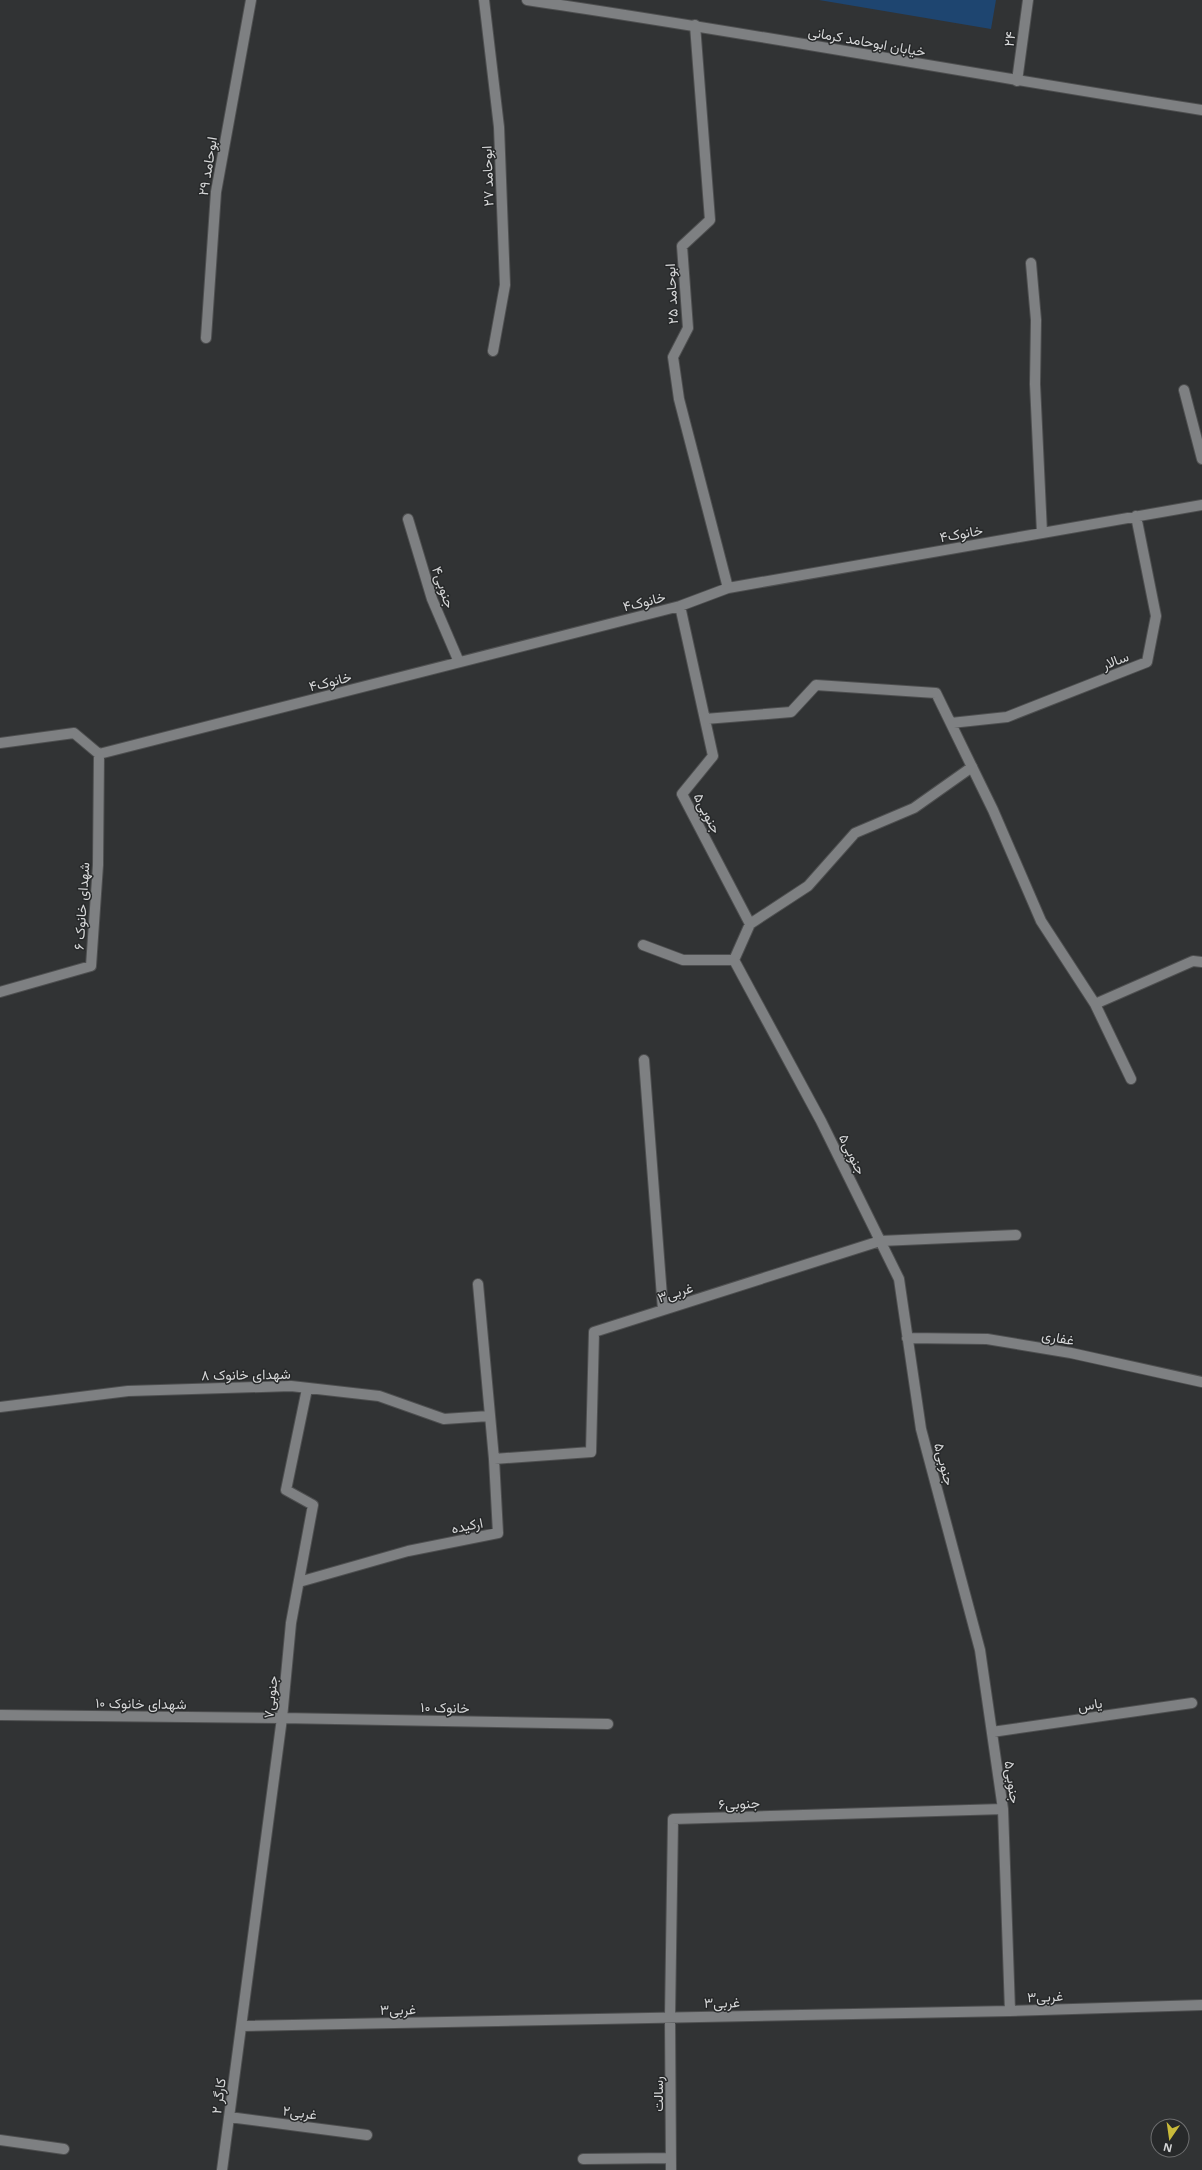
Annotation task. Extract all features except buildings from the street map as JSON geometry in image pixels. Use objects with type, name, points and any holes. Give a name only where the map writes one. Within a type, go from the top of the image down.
[{"type":"street","name":"ابوحامد ۲۹","points":[[206,338],[216,192],[251,0]]},
{"type":"street","name":"ابوحامد ۲۷","points":[[484,0],[499,127],[505,285],[493,351]]},
{"type":"street","name":"خیابان ابوحامد کرمانی","points":[[527,0],[695,24],[1017,81],[1202,110]]},
{"type":"street","name":"۲۴","points":[[1017,81],[1028,0]]},
{"type":"street","name":"ابوحامد ۲۵","points":[[695,24],[710,220],[682,246],[688,328],[673,357],[679,399],[728,588]]},
{"type":"street","points":[[1031,263],[1036,320],[1035,384],[1042,533]]},
{"type":"street","points":[[1184,390],[1202,459]]},
{"type":"street","name":"خانوک۴","points":[[99,754],[680,606],[728,588],[1202,505]]},
{"type":"street","name":"سالار","points":[[951,723],[1006,717],[1147,662],[1156,616],[1136,516]]},
{"type":"street","name":"جنوبی۴","points":[[408,519],[432,599],[458,662]]},
{"type":"street","name":"جنوبی۵","points":[[680,606],[713,756],[682,794],[750,924]]},
{"type":"street","points":[[705,719],[791,712],[816,685],[936,692],[972,767],[1041,921],[1095,1004],[1131,1079]]},
{"type":"street","points":[[0,743],[74,733],[99,754]]},
{"type":"street","name":"شهدای خانوک ۶","points":[[0,992],[91,966],[98,865],[99,754]]},
{"type":"street","points":[[642,945],[683,960],[734,960],[750,924],[808,886],[855,832],[914,808],[972,767]]},
{"type":"street","name":"جنوبی۵","points":[[734,960],[821,1121],[898,1279],[921,1429],[980,1650],[1003,1809],[1010,2011]]},
{"type":"street","points":[[1095,1004],[1193,961],[1202,962]]},
{"type":"street","points":[[644,1060],[663,1310]]},
{"type":"street","name":"غربی۳","points":[[494,1459],[591,1452],[594,1332],[880,1241],[1016,1235]]},
{"type":"street","points":[[478,1284],[494,1459]]},
{"type":"street","name":"غفاری","points":[[908,1338],[987,1338],[1070,1353],[1202,1382]]},
{"type":"street","name":"شهدای خانوک ۸","points":[[0,1407],[128,1391],[291,1386],[378,1396],[444,1419],[490,1416]]},
{"type":"street","name":"جنوبی۷","points":[[242,2026],[282,1718],[291,1623],[313,1505],[286,1490],[307,1389]]},
{"type":"street","name":"ارکیده","points":[[299,1582],[408,1551],[498,1533],[494,1459]]},
{"type":"street","name":"یاس","points":[[992,1732],[1192,1703]]},
{"type":"street","name":"شهدای خانوک ۱۰","points":[[0,1715],[282,1718]]},
{"type":"street","name":"خانوک ۱۰","points":[[282,1718],[608,1724]]},
{"type":"street","name":"جنوبی۶","points":[[670,2017],[673,1819],[1003,1809]]},
{"type":"street","name":"غربی۳","points":[[242,2026],[1010,2011],[1202,2005]]},
{"type":"street","name":"رسالت","points":[[670,2017],[671,2170]]},
{"type":"street","name":"کارگر ۲","points":[[222,2170],[242,2026]]},
{"type":"street","name":"غربی۲","points":[[229,2117],[367,2134]]},
{"type":"street","points":[[0,2140],[64,2149]]},
{"type":"street","points":[[583,2159],[671,2158]]},
{"type":"shaded area","points":[[819,0],[996,0],[991,29]]}]
